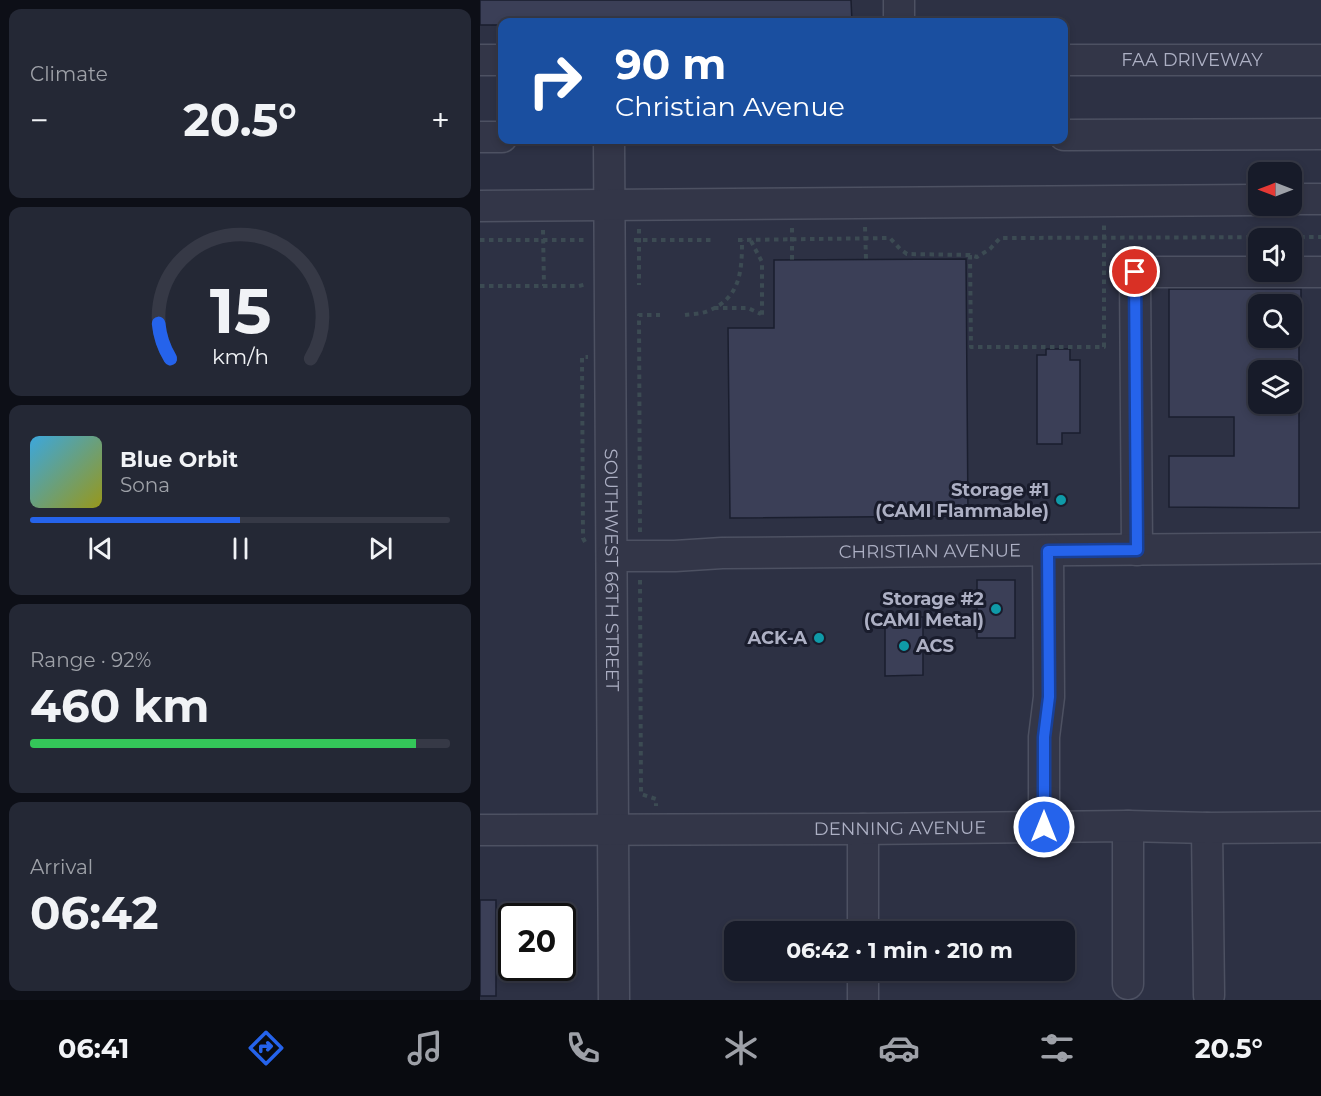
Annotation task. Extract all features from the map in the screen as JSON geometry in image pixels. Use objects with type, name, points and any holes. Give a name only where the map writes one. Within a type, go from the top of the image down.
[{"type":"street","points":[[899,0],[899,18]]},
{"type":"street","points":[[480,60],[498,60]]},
{"type":"street","name":"FAA DRIVEWAY","points":[[1068,60],[1321,60]]},
{"type":"street","points":[[1068,135],[1321,134]]},
{"type":"street","points":[[480,137],[498,137]]},
{"type":"street","name":"SOUTHWEST 66TH STREET","points":[[609,144],[614,1000]]},
{"type":"street","points":[[1302,199],[1321,199]]},
{"type":"street","points":[[480,206],[1248,200]]},
{"type":"street","points":[[1137,550],[1135,272],[1321,272]]},
{"type":"street","name":"CHRISTIAN AVENUE","points":[[612,556],[1321,548]]},
{"type":"street","points":[[1044,827],[1044,737],[1049,697],[1048,551]]},
{"type":"street","points":[[1128,826],[1128,984]]},
{"type":"street","name":"DENNING AVENUE","points":[[480,830],[1321,827]]},
{"type":"street","points":[[1207,828],[1209,995]]},
{"type":"street","points":[[863,829],[863,921]]},
{"type":"street","points":[[863,981],[863,1000]]},
{"type":"path","points":[[865,217],[866,259]]},
{"type":"path","points":[[970,255],[970,347],[1104,347],[1104,218]]},
{"type":"path","points":[[792,220],[792,260]]},
{"type":"path","points":[[639,221],[639,285]]},
{"type":"path","points":[[685,315],[707,312],[733,293],[741,271],[740,240],[890,238],[907,254],[976,257],[984,253],[1000,238],[1321,237]]},
{"type":"path","points":[[543,240],[544,286]]},
{"type":"path","points":[[714,308],[748,308],[762,315],[762,262],[750,240]]},
{"type":"path","points":[[480,286],[579,286],[590,282]]},
{"type":"path","points":[[640,542],[639,315],[660,315]]},
{"type":"path","points":[[640,570],[641,794],[656,799],[656,808]]},
{"type":"shaded area","points":[[480,0],[1321,0],[1321,1000],[480,1000]]},
{"type":"building","points":[[480,0],[851,0],[852,18],[498,18],[498,25],[480,25]]},
{"type":"building","points":[[966,259],[968,516],[730,518],[728,328],[774,328],[774,260]]},
{"type":"building","points":[[1169,289],[1301,289],[1301,294],[1248,294],[1248,348],[1299,348],[1299,360],[1248,360],[1248,414],[1299,414],[1299,508],[1169,507],[1169,456],[1234,456],[1234,417],[1169,417]]},
{"type":"building","points":[[1046,349],[1070,349],[1070,360],[1080,360],[1080,433],[1062,433],[1062,444],[1037,444],[1037,355],[1046,355]]},
{"type":"building","name":"Storage #2 (CAMI Metal)","points":[[977,580],[1015,580],[1015,638],[977,638]]},
{"type":"building","name":"ACS","points":[[885,617],[923,617],[923,675],[885,676]]},
{"type":"building","points":[[480,900],[496,900],[496,996],[480,996]]},
{"type":"place","name":"Storage #1 (CAMI Flammable)","points":[[1061,500]]},
{"type":"place","name":"Storage #2 (CAMI Metal)","points":[[996,609]]},
{"type":"place","name":"ACK-A","points":[[819,638]]},
{"type":"place","name":"ACS","points":[[904,646]]},
{"type":"route","points":[[1044,827],[1044,737],[1049,697],[1048,551],[1137,550],[1135,272]]}]
